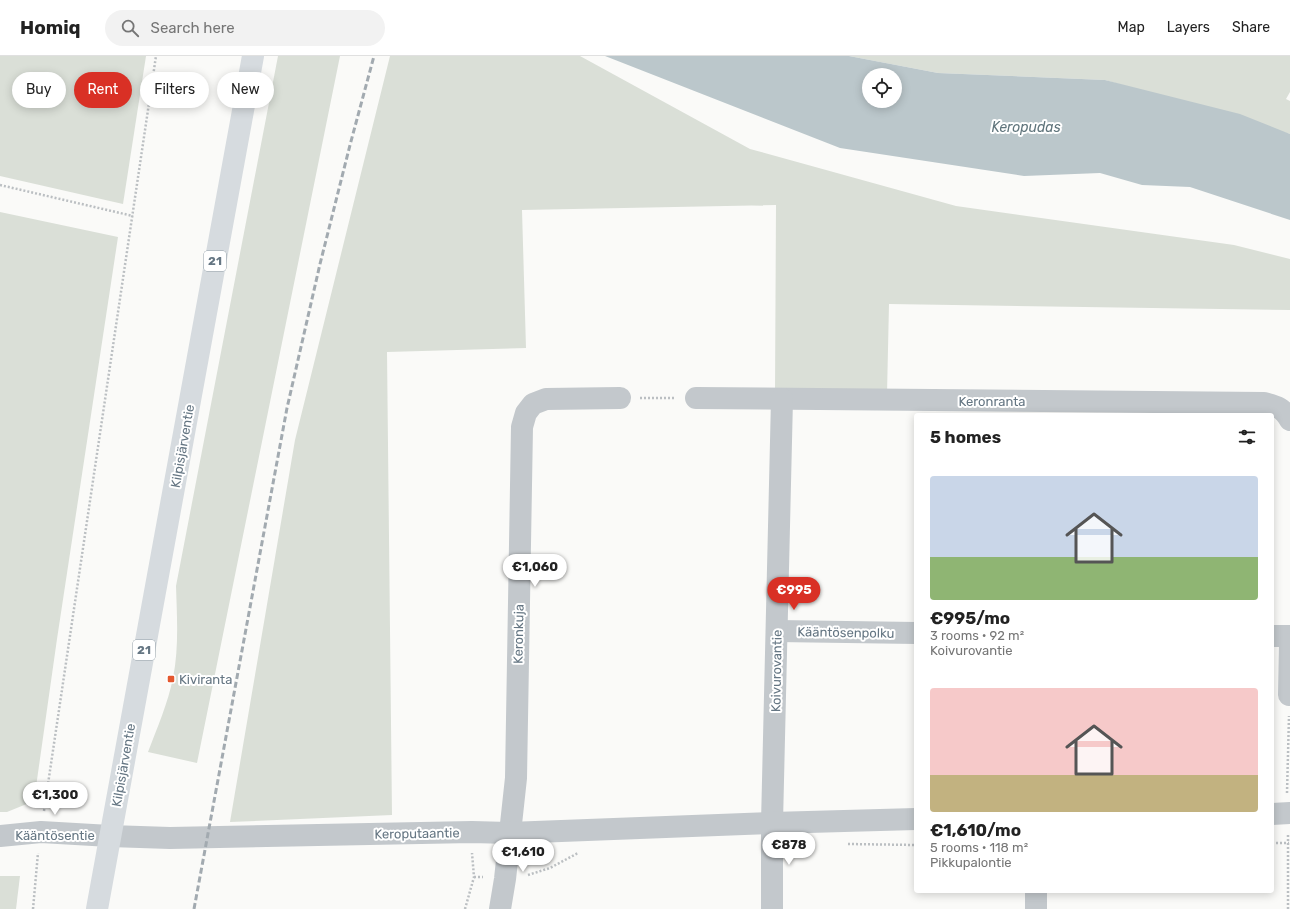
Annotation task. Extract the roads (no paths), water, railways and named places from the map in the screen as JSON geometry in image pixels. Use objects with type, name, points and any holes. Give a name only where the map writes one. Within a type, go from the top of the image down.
[{"type":"highway","name":"Kilpisjärventie","points":[[110,836],[253,56]]},
{"type":"highway","name":"21","points":[[97,909],[110,836]]},
{"type":"street","name":"Keronkuja","points":[[500,909],[505,879],[516,778],[522,428],[526,413],[533,404],[546,399],[620,398]]},
{"type":"street","name":"Keronranta","points":[[696,398],[1264,403],[1275,406],[1288,416]]},
{"type":"street","name":"Koivurovantie","points":[[772,909],[772,822],[782,399]]},
{"type":"street","name":"Kääntösenpolku","points":[[777,631],[914,633]]},
{"type":"street","points":[[1274,636],[1290,636]]},
{"type":"street","points":[[1289,695],[1290,644]]},
{"type":"street","points":[[1274,814],[1290,814]]},
{"type":"street","name":"Keroputaantie","points":[[110,836],[170,838],[472,832],[509,833],[772,822],[914,819]]},
{"type":"street","name":"Kääntösentie","points":[[0,836],[41,832],[110,836]]},
{"type":"street","points":[[1036,893],[1036,909]]},
{"type":"water","name":"Keropudas","points":[[605,56],[849,56],[938,73],[1105,80],[1240,114],[1290,134],[1290,220],[1190,187],[1142,185],[1100,173],[1024,176],[840,148]]},
{"type":"railway","points":[[194,909],[287,408],[320,264],[374,56]]},
{"type":"place","name":"Kiviranta","points":[[171,679]]}]
